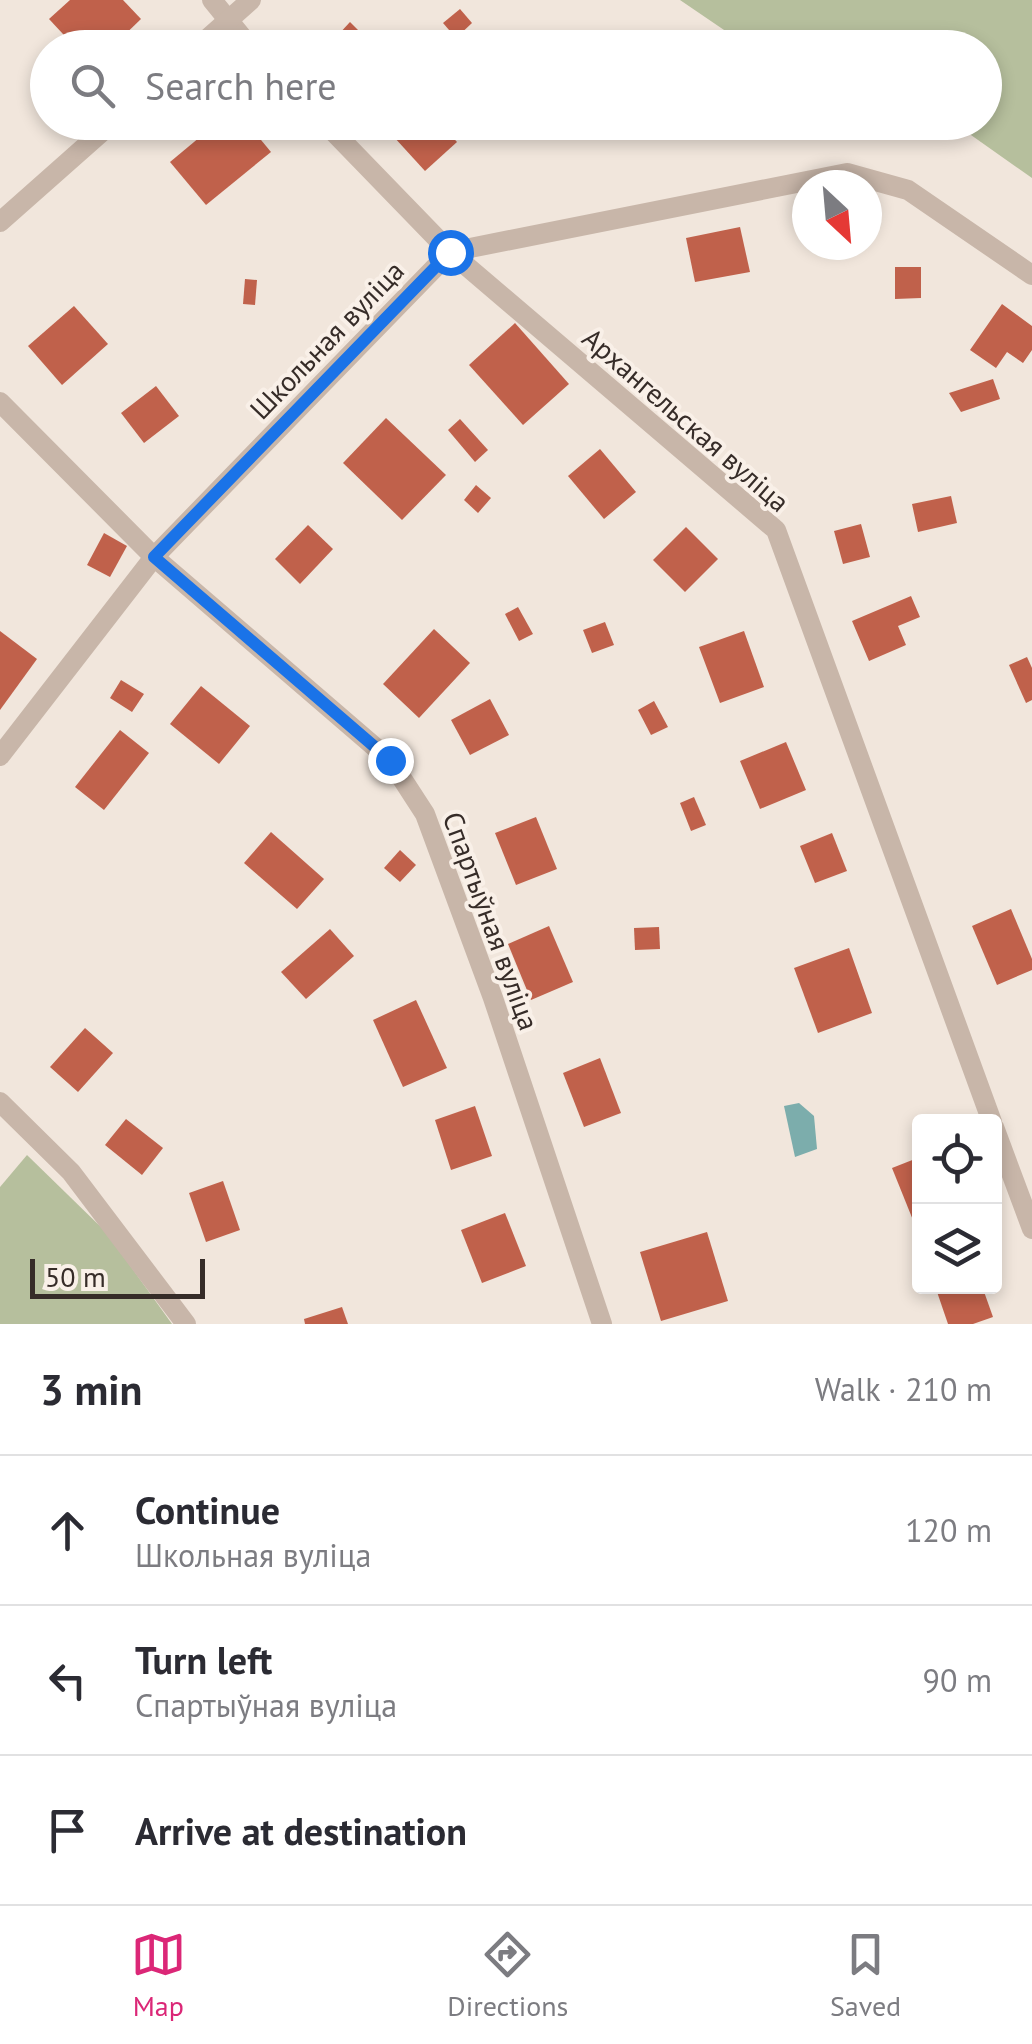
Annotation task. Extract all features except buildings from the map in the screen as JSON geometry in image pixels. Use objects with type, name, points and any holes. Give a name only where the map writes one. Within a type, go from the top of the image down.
[{"type":"street","points":[[212,0],[234,30]]},
{"type":"street","points":[[217,30],[251,0]]},
{"type":"street","points":[[0,222],[93,140]]},
{"type":"street","name":"Архангельская вуліца","points":[[341,140],[450,252],[776,530],[990,1114]]},
{"type":"street","points":[[450,252],[847,173],[908,190],[1032,275]]},
{"type":"street","name":"Школьная вуліца","points":[[0,756],[154,557],[450,252]]},
{"type":"street","name":"Спартыўная вуліца","points":[[0,402],[154,557],[390,760],[425,814],[602,1324]]},
{"type":"street","points":[[0,1102],[71,1172],[186,1324]]},
{"type":"street","name":"Архангельская вуліца","points":[[1002,1146],[1032,1229]]},
{"type":"green space","points":[[680,0],[1032,0],[1032,178],[978,140],[1002,140],[1002,30],[724,30]]},
{"type":"green space","points":[[27,1155],[106,1232],[172,1324],[0,1324],[0,1187]]},
{"type":"water","points":[[799,1103],[814,1116],[817,1149],[795,1157],[784,1106]]},
{"type":"route","points":[[390,760],[154,557],[450,252]]}]
